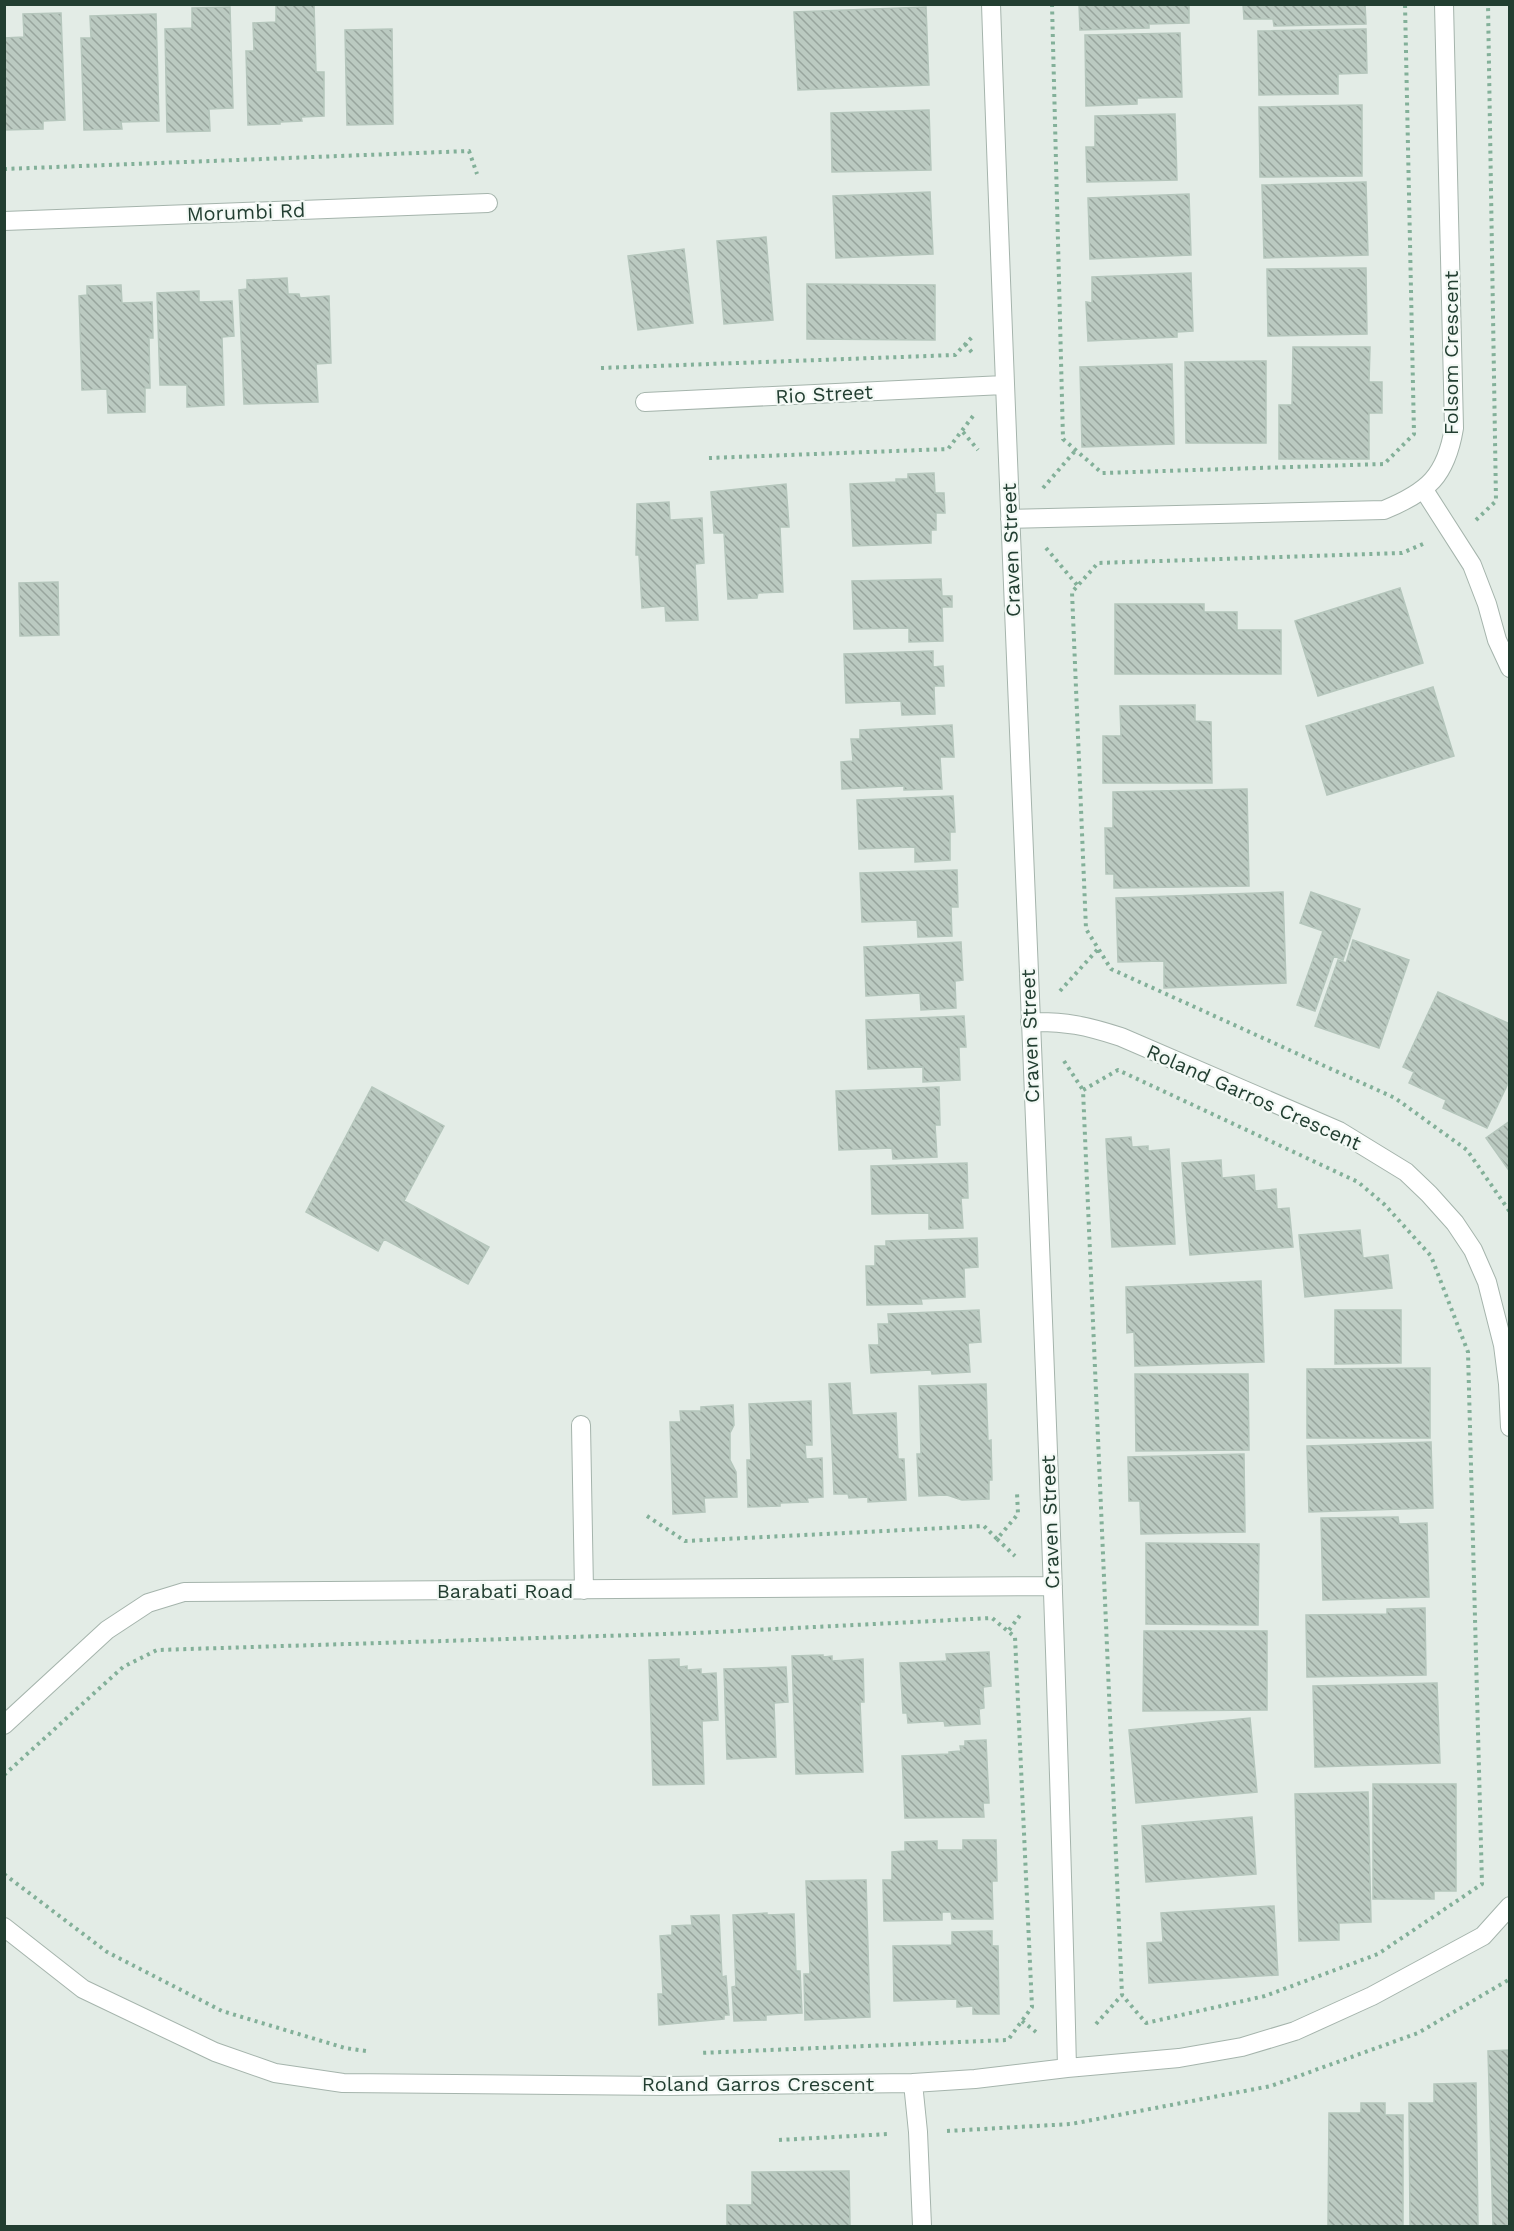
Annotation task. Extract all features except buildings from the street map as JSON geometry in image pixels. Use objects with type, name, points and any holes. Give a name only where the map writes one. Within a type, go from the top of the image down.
[{"type":"street","name":"Craven Street","points":[[991,4],[1004,385],[1053,1586],[1067,2068]]},
{"type":"street","name":"Folsom Crescent","points":[[1010,519],[1384,510],[1411,499],[1424,490],[1438,474],[1451,449],[1454,428],[1444,4]]},
{"type":"street","name":"Morumbi Rd","points":[[4,221],[488,203]]},
{"type":"street","name":"Rio Street","points":[[645,402],[1004,385]]},
{"type":"street","points":[[1424,490],[1472,565],[1487,604],[1497,640],[1509,668]]},
{"type":"street","name":"Roland Garros Crescent","points":[[1030,1022],[1058,1021],[1091,1027],[1121,1037],[1339,1131],[1406,1172],[1455,1223],[1473,1250],[1487,1282],[1503,1345],[1508,1384],[1509,1427]]},
{"type":"street","points":[[581,1425],[584,1590]]},
{"type":"street","name":"Barabati Road","points":[[4,1725],[107,1630],[148,1603],[184,1592],[1053,1586]]},
{"type":"street","name":"Roland Garros Crescent","points":[[4,1927],[83,1989],[215,2052],[275,2073],[343,2083],[668,2086],[913,2083],[975,2079],[1179,2058],[1242,2047],[1295,2031],[1372,1996],[1483,1936],[1509,1906]]},
{"type":"street","points":[[913,2083],[918,2132],[922,2226]]},
{"type":"path","points":[[1052,4],[1063,439],[1102,473],[1384,464],[1414,434],[1405,4]]},
{"type":"path","points":[[1488,4],[1496,501],[1476,520],[1402,553],[1098,563],[1072,592],[1086,930],[1111,969],[1395,1098],[1467,1150],[1509,1212]]},
{"type":"path","points":[[4,169],[469,151],[488,203]]},
{"type":"path","points":[[601,368],[955,355],[974,335]]},
{"type":"path","points":[[709,458],[948,449],[974,415],[975,357],[965,344]]},
{"type":"path","points":[[963,432],[981,453]]},
{"type":"path","points":[[1118,1071],[1358,1182],[1385,1205],[1431,1256],[1468,1352],[1482,1884],[1378,1954],[1265,1996],[1146,2023],[1122,1995],[1083,1090],[1118,1071]]},
{"type":"path","points":[[647,1516],[685,1541],[984,1526],[997,1539],[1018,1514],[1017,1490]]},
{"type":"path","points":[[4,1775],[123,1667],[157,1650],[697,1633],[992,1618],[1009,1630],[1015,1637],[1032,2007],[1015,2031],[1008,2040],[692,2054]]},
{"type":"path","points":[[4,1874],[107,1953],[222,2011],[345,2048],[368,2052]]}]
